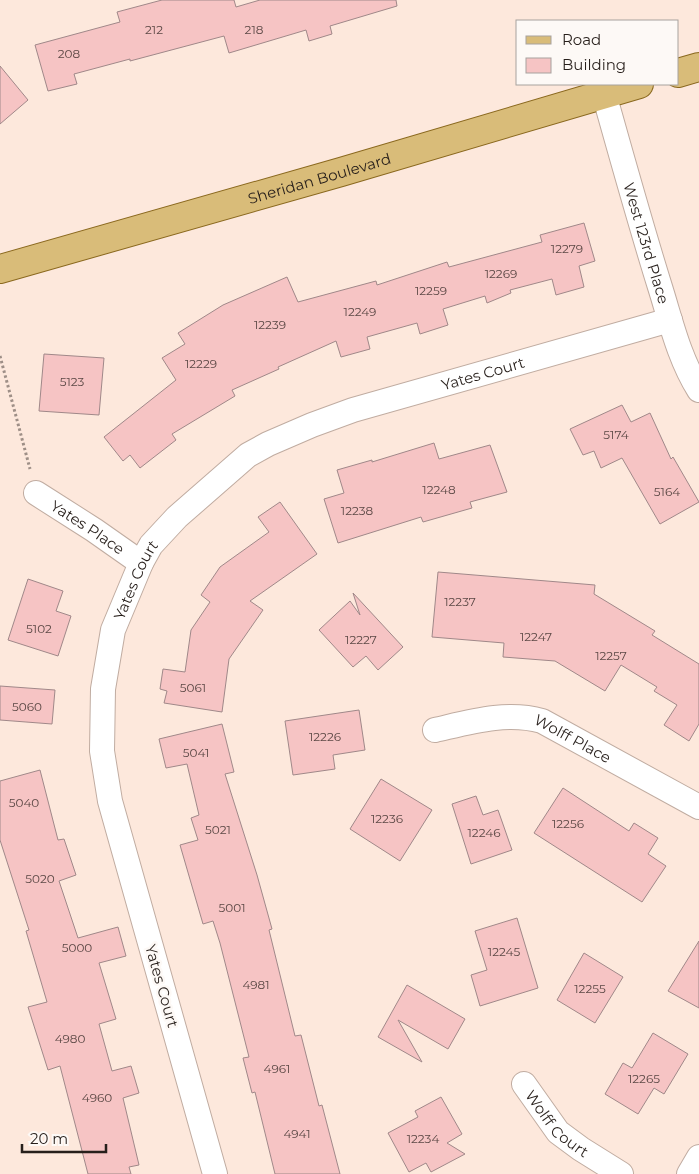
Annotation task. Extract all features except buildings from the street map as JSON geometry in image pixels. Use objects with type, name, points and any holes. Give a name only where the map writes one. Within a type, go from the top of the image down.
[{"type":"main road","points":[[679,73],[699,67]]},
{"type":"main road","name":"Sheridan Boulevard","points":[[0,269],[341,172],[636,85]]},
{"type":"street","name":"West 123rd Place","points":[[604,94],[644,237],[682,359],[699,390]]},
{"type":"street","name":"Yates Court","points":[[215,1174],[110,801],[102,751],[103,689],[113,630],[141,562],[151,546],[177,517],[248,455],[268,444],[353,410],[670,320]]},
{"type":"street","name":"Yates Place","points":[[36,493],[141,562]]},
{"type":"street","name":"Wolff Place","points":[[435,730],[478,720],[513,716],[542,721],[699,807]]},
{"type":"street","name":"Wolff Court","points":[[524,1084],[558,1132],[580,1149],[621,1174]]},
{"type":"street","points":[[689,1174],[699,1157]]},
{"type":"path","points":[[0,356],[36,493]]}]
